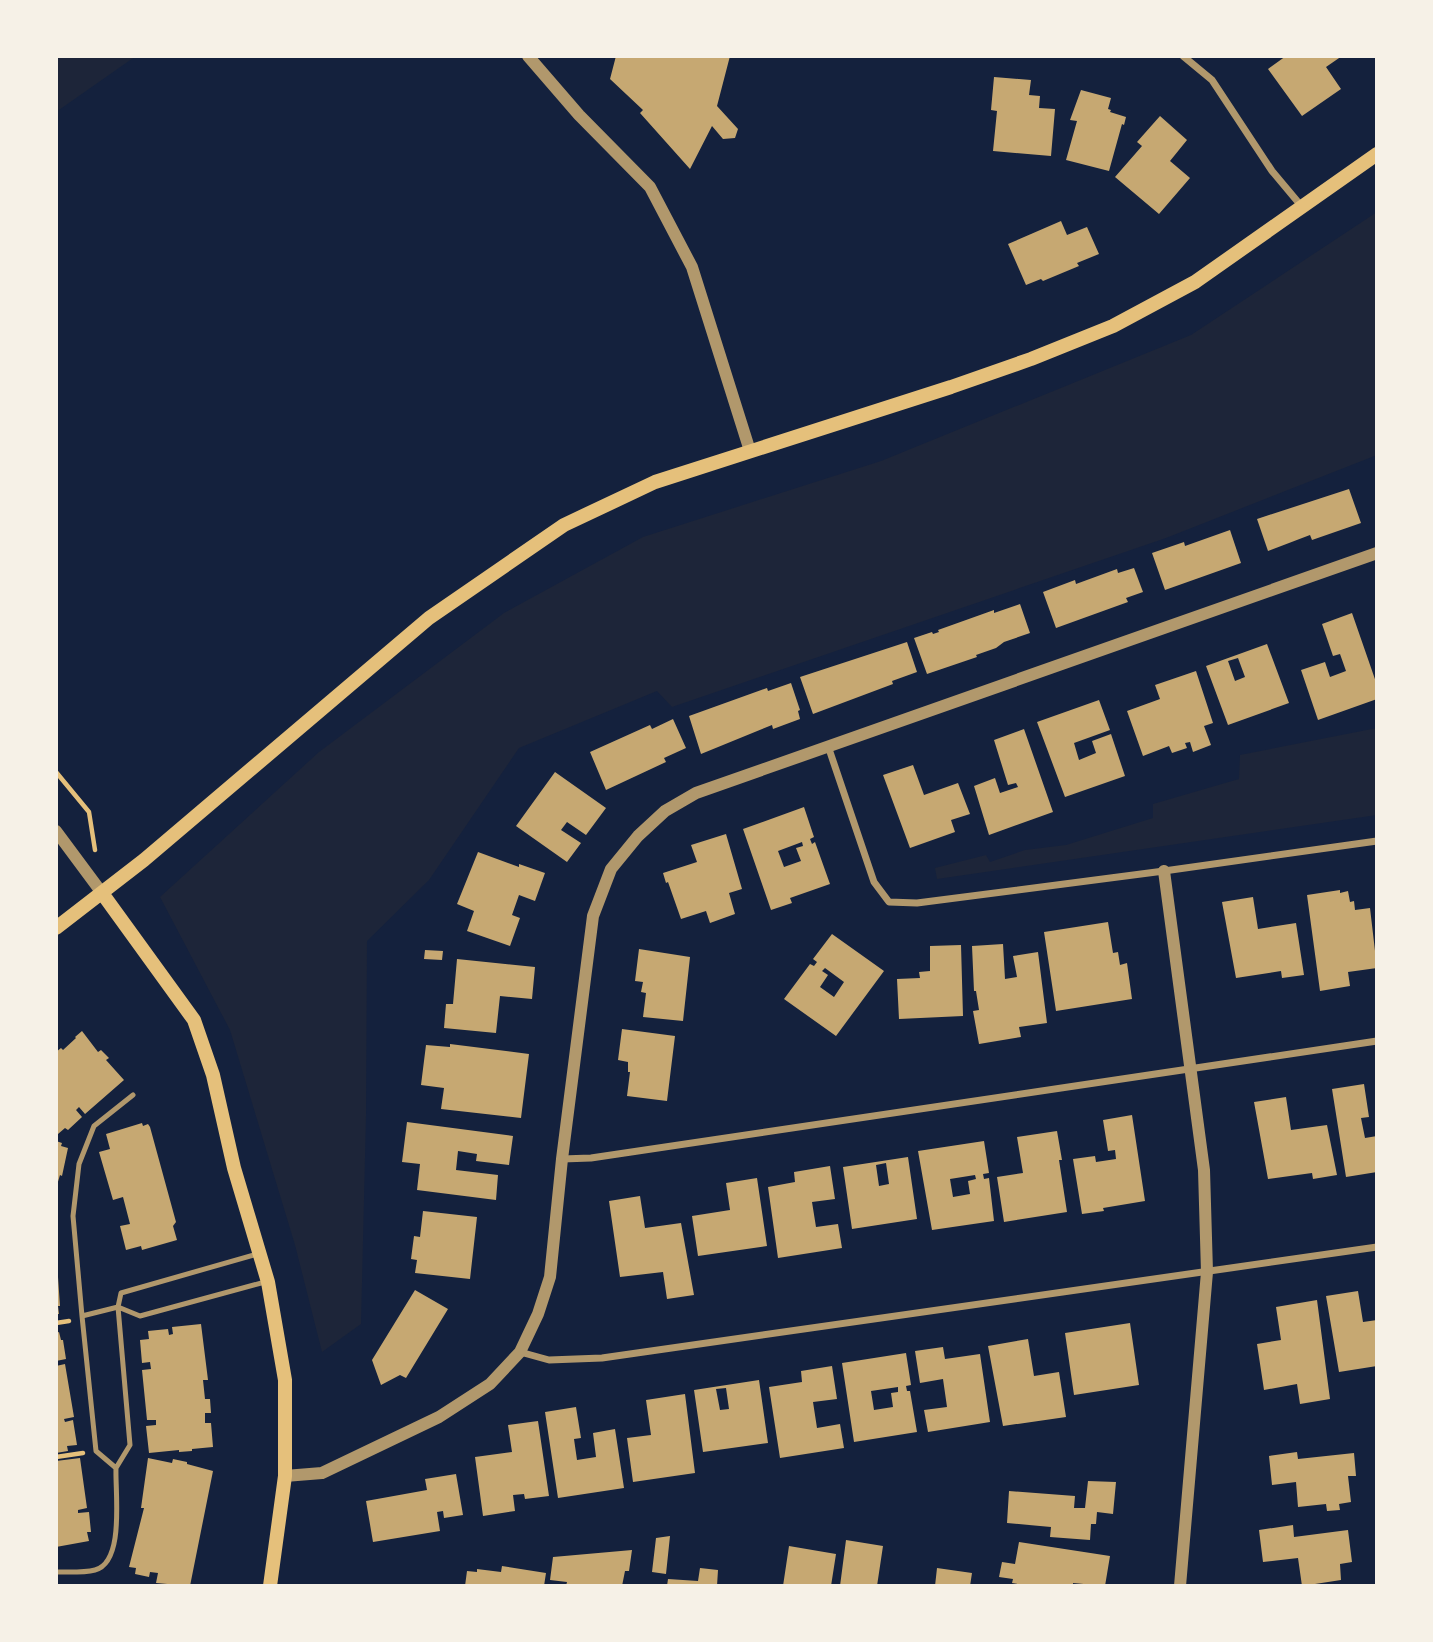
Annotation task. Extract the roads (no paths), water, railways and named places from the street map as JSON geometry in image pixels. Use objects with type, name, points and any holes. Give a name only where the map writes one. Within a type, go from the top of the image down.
[{"type":"main road","points":[[56,928],[144,860],[429,618],[564,525],[655,482],[951,387],[1113,326],[1195,282],[1377,154]]},
{"type":"main road","points":[[102,892],[194,1020],[213,1076],[234,1168],[268,1282],[285,1380],[285,1476],[270,1586]]},
{"type":"street","points":[[528,56],[579,115],[650,187],[692,267],[750,450]]},
{"type":"street","points":[[1183,56],[1212,80],[1272,171],[1303,208]]},
{"type":"street","points":[[285,1476],[322,1473],[439,1417],[490,1384],[520,1352],[538,1314],[550,1277],[562,1158],[593,916],[611,869],[638,835],[665,811],[696,793],[1377,553]]},
{"type":"street","points":[[828,746],[874,882],[889,902],[917,903],[1377,841]]},
{"type":"street","points":[[56,831],[102,892]]},
{"type":"street","points":[[1164,871],[1204,1170],[1207,1272],[1180,1586]]},
{"type":"street","points":[[562,1158],[591,1158],[1377,1041]]},
{"type":"street","points":[[520,1352],[549,1360],[602,1358],[1377,1247]]},
{"type":"lane","points":[[116,1468],[96,1451],[73,1216],[79,1164],[94,1126],[133,1095]]},
{"type":"lane","points":[[56,1572],[96,1570],[107,1563],[115,1548],[116,1468],[130,1445],[118,1307],[121,1293],[260,1253]]},
{"type":"lane","points":[[82,1316],[118,1307],[140,1316],[268,1282]]}]
